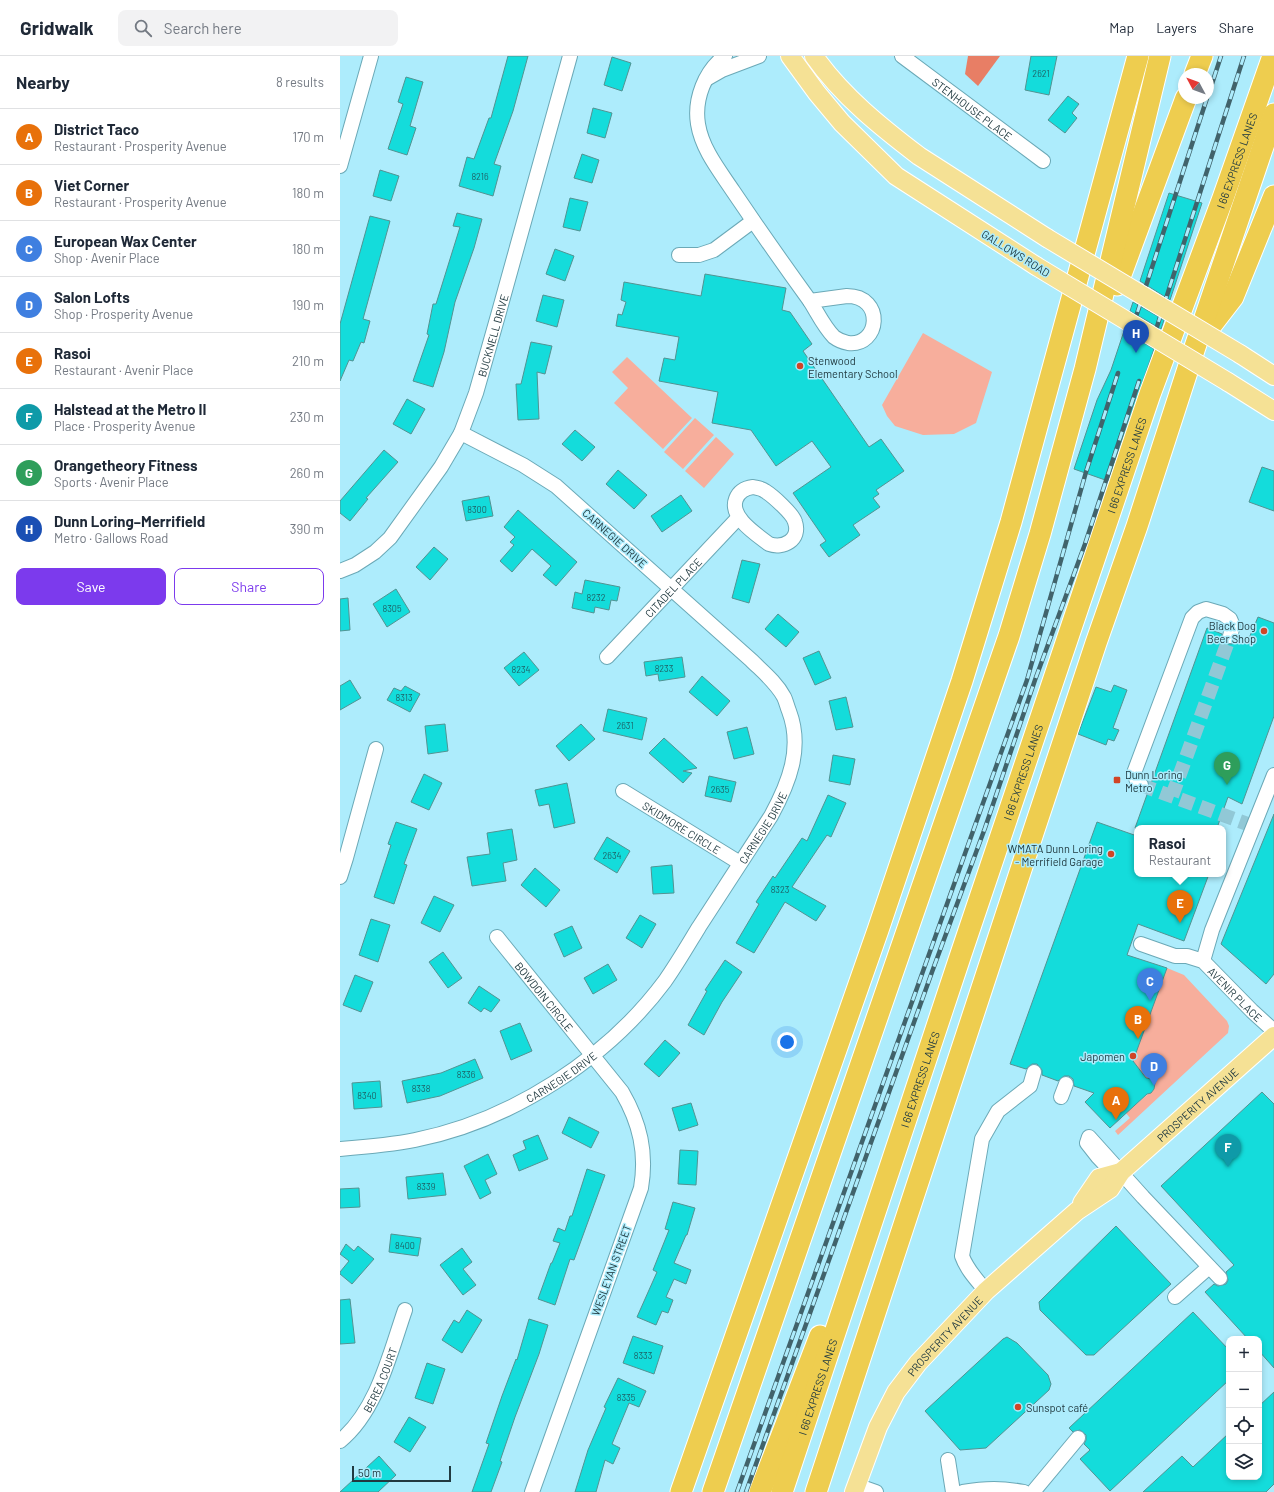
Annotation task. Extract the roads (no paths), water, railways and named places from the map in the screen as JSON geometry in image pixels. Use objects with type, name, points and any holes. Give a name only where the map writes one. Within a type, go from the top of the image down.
[{"type":"highway","points":[[681,1492],[878,930],[962,681],[1011,522],[1138,56]]},
{"type":"highway","points":[[713,1492],[1009,636],[1040,534],[1085,369],[1160,56]]},
{"type":"highway","points":[[1197,68],[1202,56]]},
{"type":"highway","points":[[1223,198],[1234,134],[1260,56]]},
{"type":"highway","name":"I 66 EXPRESS LANES","points":[[782,1492],[927,1055],[1150,394],[1223,198],[1273,56]]},
{"type":"highway","points":[[1085,369],[1184,104]]},
{"type":"highway","points":[[816,1492],[1025,856],[1274,114]]},
{"type":"highway","points":[[1195,347],[1233,297],[1274,196]]},
{"type":"highway","points":[[760,1492],[927,1055]]},
{"type":"main road","name":"GALLOWS ROAD","points":[[790,56],[817,93],[842,122],[896,176],[1036,266],[1274,411]]},
{"type":"main road","points":[[814,56],[850,99],[875,122],[919,156],[1047,238],[1274,376]]},
{"type":"main road","name":"PROSPERITY AVENUE","points":[[855,1489],[878,1427],[901,1386],[927,1352],[986,1291],[1077,1211],[1110,1189],[1118,1175],[1274,1036]]},
{"type":"street","points":[[340,166],[372,56]]},
{"type":"street","name":"BUCKNELL DRIVE","points":[[340,571],[355,565],[376,552],[390,538],[441,466],[461,432],[476,393],[500,312],[570,56]]},
{"type":"street","points":[[725,56],[719,61],[706,79],[701,89],[697,107],[699,132],[709,155],[835,338],[842,342],[858,342],[866,338],[871,332],[874,324],[874,316],[872,309],[862,298],[848,296],[810,301]]},
{"type":"street","points":[[706,79],[722,70],[760,56]]},
{"type":"street","name":"STENHOUSE PLACE","points":[[902,56],[1042,161]]},
{"type":"street","points":[[679,255],[699,255],[714,250],[753,221]]},
{"type":"street","name":"CARNEGIE DRIVE","points":[[340,1149],[384,1145],[416,1140],[486,1118],[521,1102],[563,1077],[592,1056],[630,1022],[665,981],[771,816],[782,796],[793,764],[795,744],[793,722],[784,697],[770,679],[568,496],[548,480],[461,432]]},
{"type":"street","points":[[747,488],[759,488],[765,490],[792,516],[796,523],[796,529],[792,540],[787,544],[775,546],[763,539],[738,518],[734,506],[738,495],[747,488]]},
{"type":"street","name":"CITADEL PLACE","points":[[607,657],[738,518]]},
{"type":"street","points":[[1141,786],[1134,773],[1192,618],[1198,612],[1206,609],[1223,614],[1230,619],[1234,626],[1230,636]]},
{"type":"street","points":[[340,877],[376,749]]},
{"type":"street","name":"AVENIR PLACE","points":[[1274,774],[1212,930],[1203,961],[1252,1011],[1274,1031]]},
{"type":"street","name":"SKIDMORE CIRCLE","points":[[623,791],[740,863]]},
{"type":"street","name":"BOWDOIN CIRCLE","points":[[497,937],[592,1056]]},
{"type":"street","points":[[1141,944],[1175,956],[1187,956],[1203,961]]},
{"type":"street","name":"WESLEYAN STREET","points":[[532,1492],[638,1196],[643,1176],[644,1153],[641,1136],[632,1109],[622,1092],[592,1056]]},
{"type":"street","points":[[986,1291],[972,1275],[962,1256],[982,1139],[998,1111],[1030,1086],[1034,1072]]},
{"type":"street","points":[[1061,1097],[1066,1084]]},
{"type":"street","points":[[1118,1175],[1220,1278]]},
{"type":"street","points":[[1175,1297],[1209,1266]]},
{"type":"street","name":"BEREA COURT","points":[[340,1441],[361,1418],[369,1406],[376,1391],[405,1310]]},
{"type":"street","points":[[1033,1492],[1078,1438]]},
{"type":"street","points":[[948,1460],[953,1492]]},
{"type":"street","points":[[963,1492],[991,1488],[1024,1492]]},
{"type":"street","points":[[855,1489],[876,1492]]},
{"type":"tunnel","points":[[1172,796],[1230,636]]},
{"type":"tunnel","points":[[1141,785],[1253,826]]},
{"type":"railway","points":[[1214,78],[1221,56]]},
{"type":"railway","points":[[1153,339],[1244,56]]},
{"type":"railway","points":[[1132,329],[1205,104]]},
{"type":"railway","points":[[737,1492],[1027,680],[1086,472],[1118,373]]},
{"type":"railway","points":[[746,1492],[985,828],[1035,680],[1085,544],[1139,381]]},
{"type":"place","name":"Dunn Loring–Merrifield","points":[[1136,353]]},
{"type":"place","name":"Stenwood Elementary School","points":[[800,366]]},
{"type":"place","name":"Black Dog Beer Shop","points":[[1264,631]]},
{"type":"place","name":"Dunn Loring Metro","points":[[1117,780]]},
{"type":"place","name":"Orangetheory Fitness","points":[[1227,785]]},
{"type":"place","name":"WMATA Dunn Loring - Merrifield Garage","points":[[1111,854]]},
{"type":"place","name":"Rasoi","points":[[1180,923]]},
{"type":"place","name":"European Wax Center","points":[[1150,1001]]},
{"type":"place","name":"Viet Corner","points":[[1138,1039]]},
{"type":"place","name":"Japomen","points":[[1133,1056]]},
{"type":"place","name":"Salon Lofts","points":[[1154,1086]]},
{"type":"place","name":"District Taco","points":[[1116,1120]]},
{"type":"place","name":"Halstead at the Metro II","points":[[1228,1167]]},
{"type":"place","name":"Sunspot café","points":[[1018,1407]]}]
